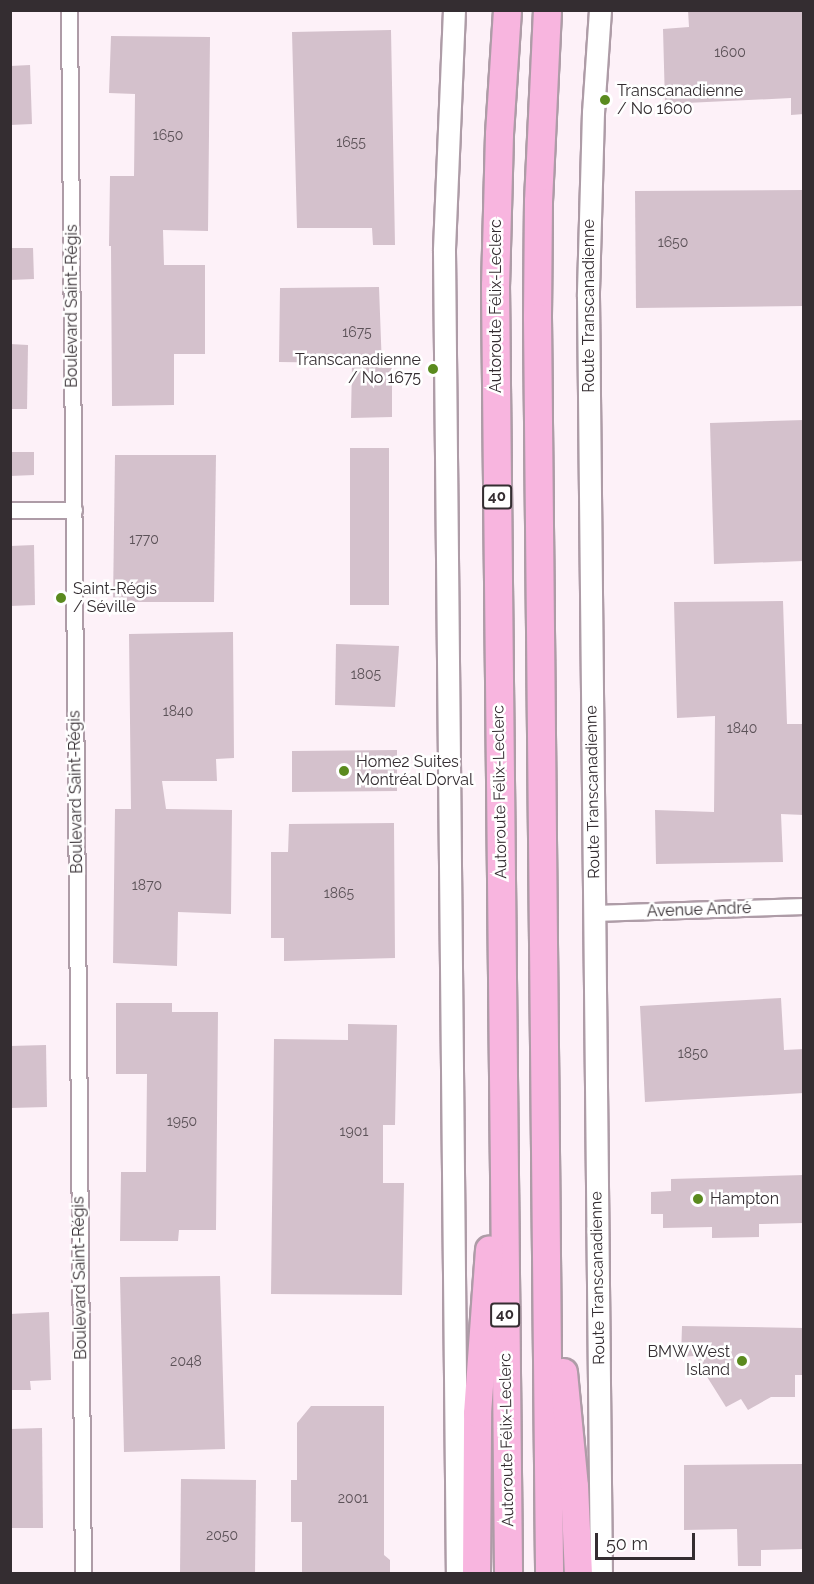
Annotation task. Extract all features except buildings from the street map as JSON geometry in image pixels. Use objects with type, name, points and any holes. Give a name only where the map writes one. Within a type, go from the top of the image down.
[{"type":"highway","name":"Autoroute Félix-Leclerc","points":[[507,10],[499,134],[495,285],[508,1574]]},
{"type":"highway","points":[[547,10],[538,190],[537,307],[549,1574]]},
{"type":"highway","points":[[476,1574],[477,1413],[503,1056]]},
{"type":"highway","points":[[545,1177],[574,1486],[578,1574]]},
{"type":"main road","points":[[454,10],[444,251],[457,1574]]},
{"type":"main road","name":"Route Transcanadienne","points":[[600,10],[593,112],[588,296],[601,1574]]},
{"type":"street","name":"Boulevard Saint-Régis","points":[[69,10],[83,1574]]},
{"type":"street","points":[[10,510],[74,510]]},
{"type":"street","name":"Avenue André","points":[[594,913],[804,906]]},
{"type":"place","name":"Transcanadienne / No 1600","points":[[605,100]]},
{"type":"place","name":"Transcanadienne / No 1675","points":[[433,369]]},
{"type":"place","name":"Saint-Régis / Séville","points":[[61,598]]},
{"type":"place","name":"Home2 Suites Montréal Dorval","points":[[344,771]]},
{"type":"place","name":"Hampton","points":[[698,1199]]},
{"type":"place","name":"BMW West Island","points":[[742,1361]]}]
